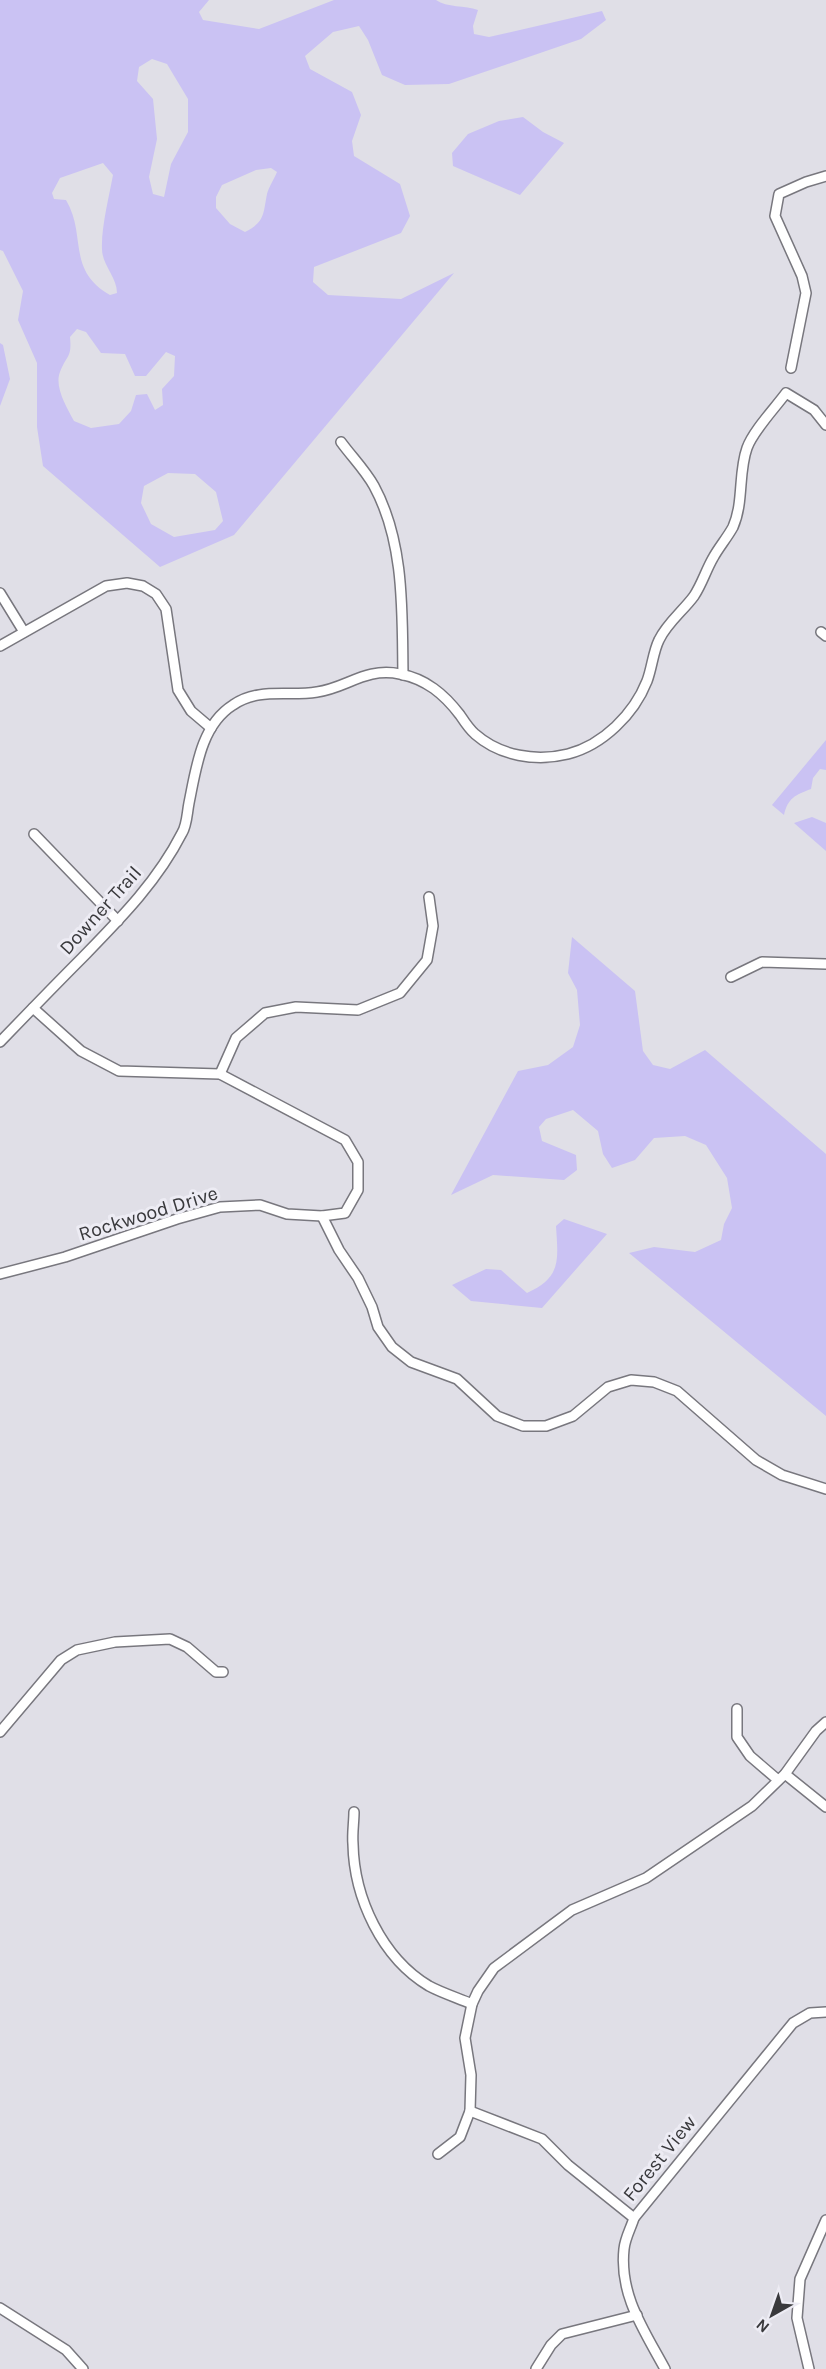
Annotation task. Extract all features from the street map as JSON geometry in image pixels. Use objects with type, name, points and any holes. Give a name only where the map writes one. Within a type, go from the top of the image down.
[{"type":"street","points":[[791,368],[806,293],[802,276],[776,216],[779,194],[826,176]]},
{"type":"street","name":"Downer Trail","points":[[0,1042],[149,886],[184,830],[197,766],[211,728],[229,707],[245,698],[269,693],[314,693],[332,689],[355,678],[375,674],[403,675],[424,682],[440,692],[475,734],[515,756],[544,758],[570,754],[594,743],[621,722],[636,701],[647,682],[658,640],[666,627],[693,597],[713,558],[735,523],[748,444],[786,393],[814,410],[826,425]]},
{"type":"street","points":[[341,442],[373,485],[388,522],[399,573],[403,675]]},
{"type":"street","points":[[0,646],[106,586],[127,583],[142,586],[156,594],[166,609],[178,690],[191,711],[211,728]]},
{"type":"street","points":[[0,594],[24,632]]},
{"type":"street","points":[[34,834],[118,921]]},
{"type":"street","points":[[220,1074],[236,1038],[265,1013],[297,1007],[358,1010],[400,993],[427,960],[433,926],[429,897]]},
{"type":"street","points":[[731,977],[762,962],[826,964]]},
{"type":"street","name":"Rockwood Drive","points":[[0,1274],[65,1257],[220,1207],[260,1205],[287,1214],[322,1216],[345,1213],[358,1190],[358,1162],[345,1140],[220,1074],[119,1071],[81,1051],[33,1008]]},
{"type":"street","points":[[322,1216],[372,1306],[378,1328],[392,1347],[411,1362],[457,1379],[497,1416],[523,1426],[546,1426],[573,1416],[608,1387],[631,1380],[654,1382],[677,1391],[756,1460],[782,1475],[826,1489]]},
{"type":"street","points":[[0,1732],[61,1660],[77,1650],[115,1642],[170,1639],[187,1647],[216,1672],[223,1672]]},
{"type":"street","points":[[737,1709],[737,1737],[750,1756],[826,1808]]},
{"type":"street","points":[[438,2154],[460,2137],[470,2111],[471,2075],[465,2038],[472,2004],[494,1968],[572,1910],[646,1878],[752,1806],[782,1777],[816,1731],[826,1722]]},
{"type":"street","points":[[354,1812],[353,1845],[358,1880],[367,1912],[382,1939],[402,1965],[429,1986],[472,2004]]},
{"type":"street","name":"Forest View","points":[[665,2369],[627,2294],[623,2269],[624,2246],[634,2218],[792,2024],[810,2013],[826,2012]]},
{"type":"street","points":[[470,2111],[542,2139],[568,2165],[634,2218]]},
{"type":"street","points":[[809,2369],[797,2318],[800,2279],[826,2220]]},
{"type":"street","points":[[0,2308],[66,2350],[83,2369]]},
{"type":"street","points":[[536,2369],[551,2345],[562,2334],[637,2315]]},
{"type":"shaded area","points":[[0,0],[209,0],[199,12],[203,20],[259,29],[334,0],[436,0],[440,3],[478,10],[473,26],[474,34],[489,37],[602,11],[606,20],[581,39],[449,84],[405,85],[382,75],[368,40],[359,26],[333,32],[305,56],[310,69],[352,92],[361,115],[352,141],[354,156],[400,184],[410,216],[401,233],[314,267],[313,282],[328,295],[401,299],[454,273],[234,535],[160,567],[43,466],[37,427],[37,363],[18,320],[23,291],[3,251],[0,250]],"holes":[[[152,59],[167,64],[188,99],[188,132],[171,164],[164,197],[153,194],[149,177],[157,139],[153,99],[137,81],[139,67]],[[103,163],[113,175],[104,222],[102,249],[117,293],[110,295],[96,285],[82,263],[72,213],[66,200],[54,199],[52,193],[60,178]],[[271,168],[277,172],[268,191],[260,221],[245,232],[230,224],[216,208],[216,197],[222,185],[256,170]],[[77,329],[86,332],[101,353],[125,354],[135,376],[146,376],[166,352],[175,356],[174,376],[162,389],[163,405],[155,410],[147,394],[136,395],[131,411],[119,424],[91,428],[74,421],[62,397],[59,384],[60,372],[70,353],[70,337]],[[168,473],[195,474],[216,492],[223,521],[215,530],[174,537],[151,524],[141,503],[144,486]]]},
{"type":"shaded area","points":[[523,117],[543,132],[564,143],[520,195],[453,166],[452,153],[468,134],[499,121]]},
{"type":"shaded area","points":[[0,343],[3,345],[10,379],[0,406]]},
{"type":"shaded area","points":[[826,740],[826,770],[820,769],[813,778],[811,789],[796,795],[790,801],[784,815],[772,805]]},
{"type":"shaded area","points":[[812,817],[826,823],[826,851],[794,823]]},
{"type":"shaded area","points":[[572,937],[635,991],[643,1051],[653,1065],[670,1069],[705,1050],[826,1154],[826,1416],[629,1253],[654,1247],[695,1252],[721,1240],[724,1224],[732,1208],[727,1178],[706,1145],[685,1136],[654,1138],[635,1160],[612,1168],[603,1154],[598,1131],[573,1110],[546,1119],[539,1127],[542,1141],[576,1155],[577,1170],[564,1180],[493,1175],[451,1195],[518,1071],[548,1065],[573,1047],[580,1025],[577,990],[568,973]]},
{"type":"shaded area","points":[[564,1219],[607,1234],[542,1308],[471,1301],[452,1285],[486,1269],[501,1270],[527,1293],[538,1287],[552,1274],[557,1258],[556,1226]]}]
